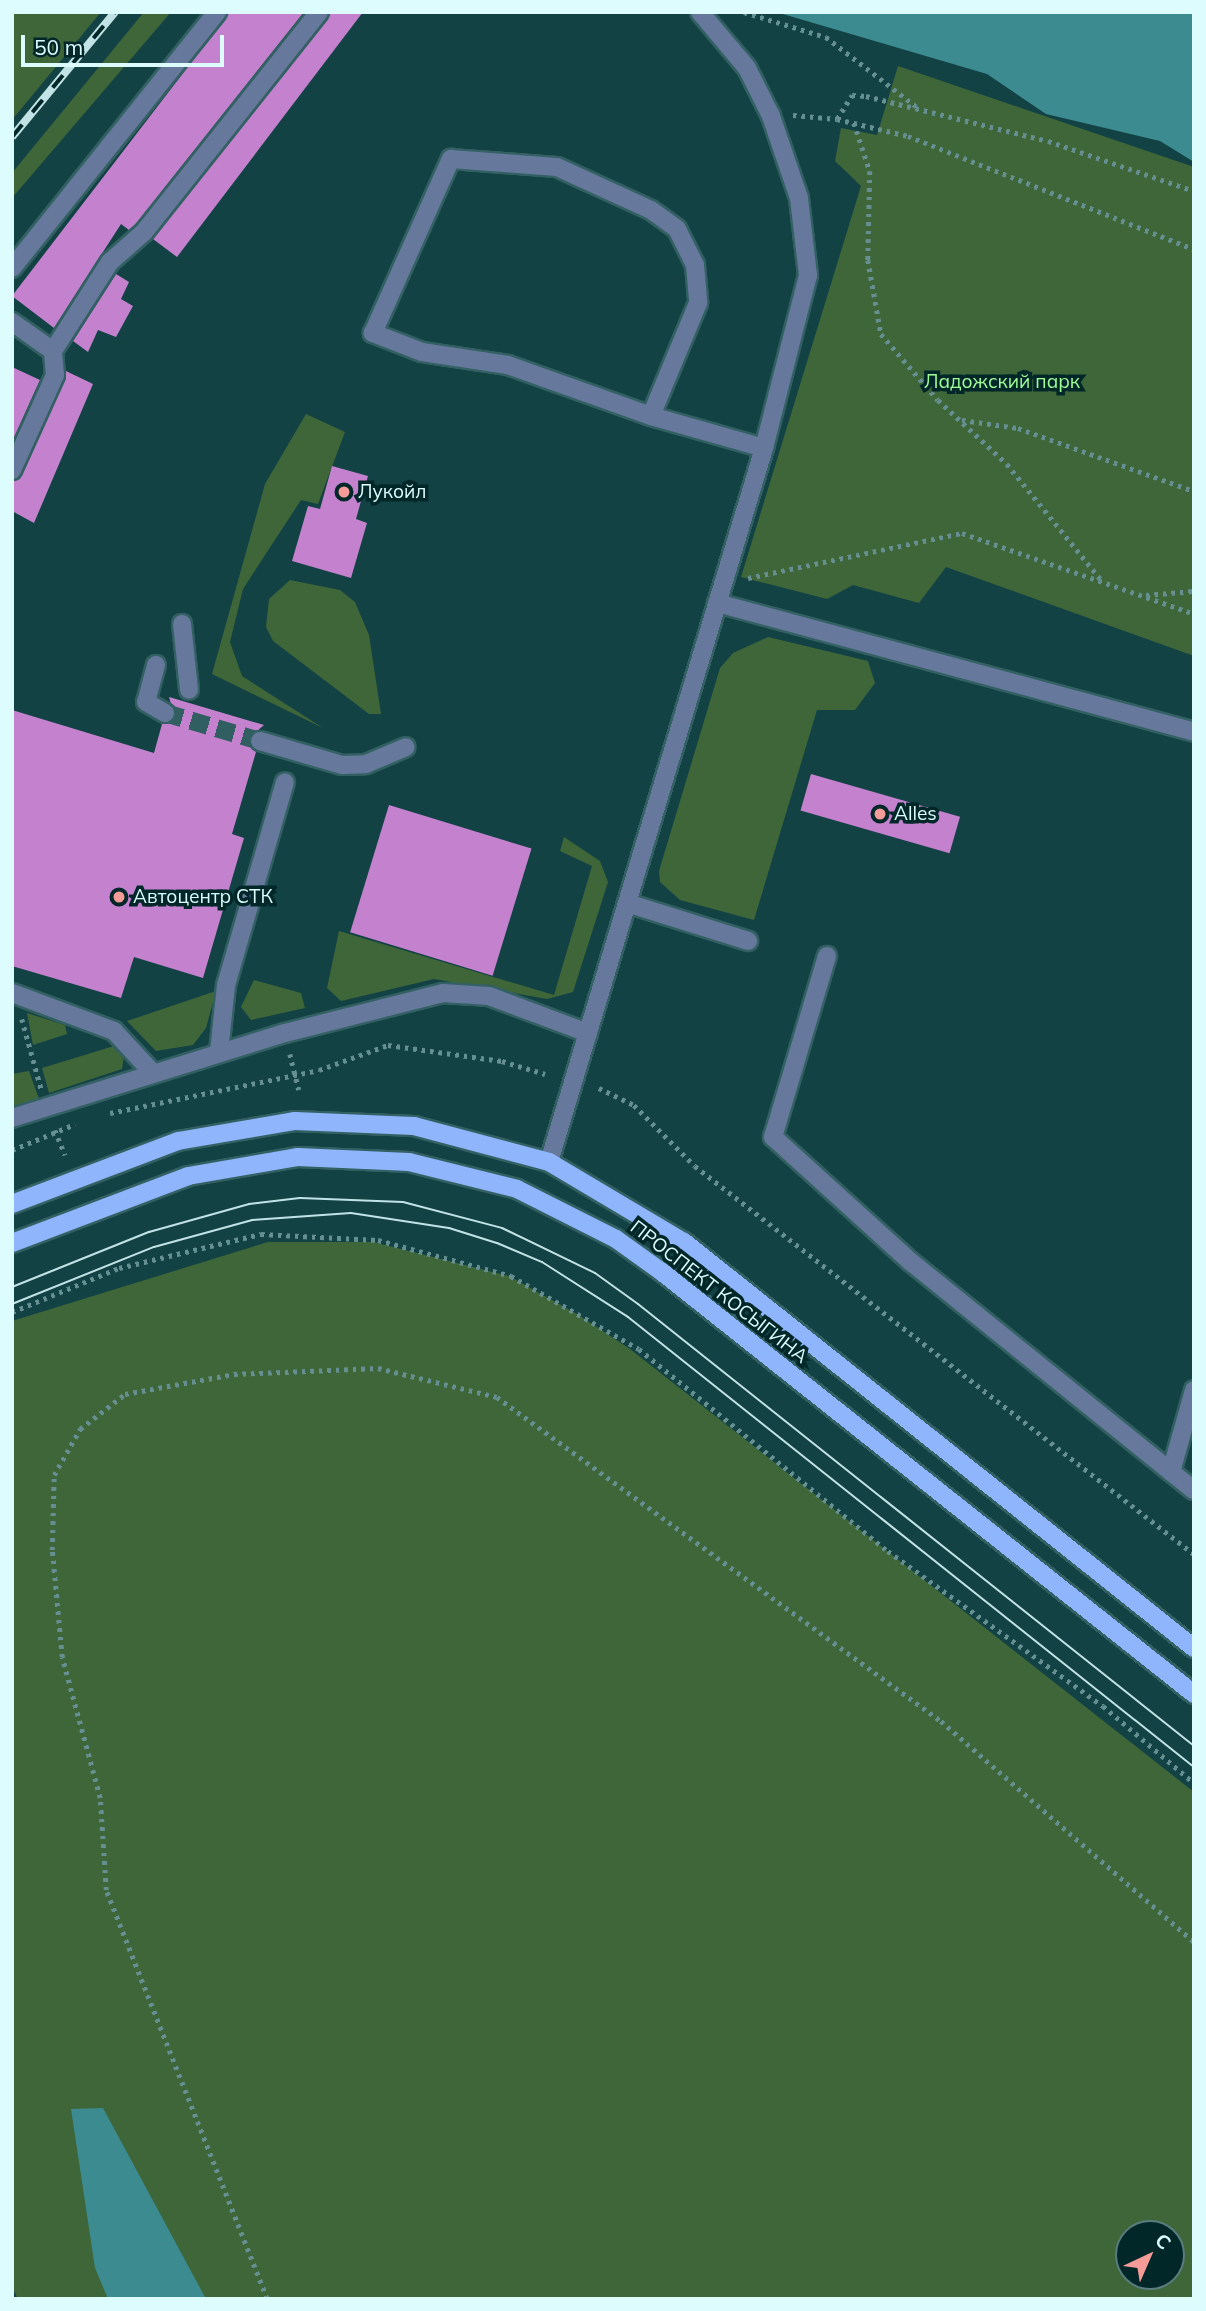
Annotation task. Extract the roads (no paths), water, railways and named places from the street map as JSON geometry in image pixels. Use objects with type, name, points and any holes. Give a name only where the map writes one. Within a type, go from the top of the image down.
[{"type":"main road","name":"ПРОСПЕКТ КОСЫГИНА","points":[[12,1204],[178,1141],[295,1121],[414,1126],[549,1162],[684,1242],[1194,1647]]},
{"type":"main road","name":"ПРОСПЕКТ КОСЫГИНА","points":[[12,1243],[188,1176],[298,1157],[409,1162],[517,1189],[592,1225],[662,1272],[1194,1694]]},
{"type":"street","points":[[12,268],[217,12]]},
{"type":"street","points":[[12,470],[55,375],[53,351],[110,262],[144,232],[319,12]]},
{"type":"street","points":[[549,1162],[764,448],[808,275],[799,198],[771,116],[747,68],[700,12]]},
{"type":"street","points":[[651,416],[698,303],[695,265],[677,229],[651,210],[557,167],[451,159],[373,333],[422,352],[508,365],[651,416],[764,448]]},
{"type":"street","points":[[12,322],[53,351]]},
{"type":"street","points":[[717,603],[1194,732]]},
{"type":"street","points":[[182,624],[189,690]]},
{"type":"street","points":[[156,665],[146,702],[165,713]]},
{"type":"street","points":[[260,741],[342,765],[366,764],[406,747]]},
{"type":"street","points":[[219,1052],[226,985],[285,782]]},
{"type":"street","points":[[626,903],[748,941]]},
{"type":"street","points":[[827,956],[773,1137],[911,1262],[1194,1490]]},
{"type":"street","points":[[12,1118],[219,1052],[443,993],[489,996],[588,1033]]},
{"type":"street","points":[[14,994],[114,1031],[152,1072]]},
{"type":"street","points":[[1171,1472],[1194,1390]]},
{"type":"water","points":[[776,12],[1194,12],[1194,162],[1160,141],[1046,114],[987,74]]},
{"type":"water","points":[[103,2108],[206,2299],[108,2299],[95,2268],[71,2109]]},
{"type":"tunnel","points":[[165,713],[260,741]]},
{"type":"tram line","points":[[12,1287],[149,1232],[249,1204],[300,1198],[403,1202],[502,1228],[595,1273],[638,1304],[1194,1746]]},
{"type":"tram line","points":[[12,1304],[154,1247],[252,1220],[351,1213],[449,1228],[497,1243],[542,1262],[628,1317],[1194,1767]]},
{"type":"railway","points":[[12,137],[115,12]]},
{"type":"place","name":"Лукойл","points":[[344,492]]},
{"type":"place","name":"Alles","points":[[880,814]]},
{"type":"place","name":"Автоцентр СТК","points":[[119,897]]},
{"type":"park label","name":"Ладожский парк","points":[[1002,382]]}]
